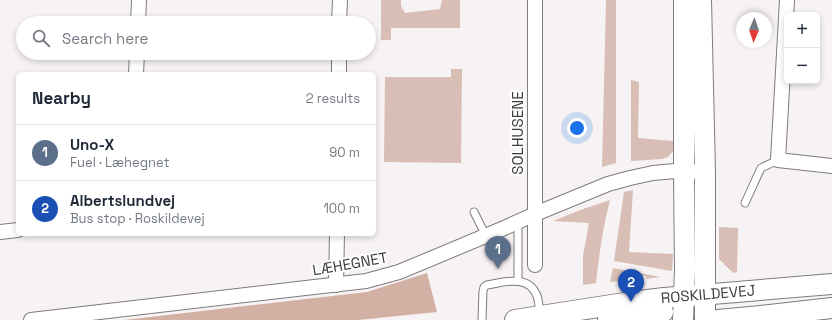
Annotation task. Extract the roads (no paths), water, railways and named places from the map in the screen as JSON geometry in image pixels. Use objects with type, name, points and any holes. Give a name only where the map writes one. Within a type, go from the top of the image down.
[{"type":"main road","points":[[684,0],[685,263],[696,311]]},
{"type":"main road","points":[[696,311],[705,172],[701,0]]},
{"type":"main road","name":"ROSKILDEVEJ","points":[[696,311],[832,284]]},
{"type":"main road","points":[[608,320],[665,312],[696,311],[728,305],[814,296],[832,290]]},
{"type":"main road","name":"ROSKILDEVEJ","points":[[515,320],[631,302],[696,311],[832,308]]},
{"type":"street","points":[[138,16],[139,0]]},
{"type":"street","points":[[339,16],[340,0]]},
{"type":"street","name":"SOLHUSENE","points":[[535,0],[535,265]]},
{"type":"street","points":[[787,0],[778,160],[832,166]]},
{"type":"street","points":[[136,72],[137,60]]},
{"type":"street","points":[[339,60],[339,72]]},
{"type":"street","name":"LÆHEGNET","points":[[31,320],[366,281],[399,272],[608,184],[653,173],[684,171],[705,172]]},
{"type":"street","points":[[0,232],[16,230]]},
{"type":"street","points":[[336,285],[337,236]]},
{"type":"lane","points":[[745,203],[761,168],[778,160]]},
{"type":"lane","points":[[474,212],[486,236]]},
{"type":"lane","points":[[518,222],[518,281]]},
{"type":"lane","points":[[482,320],[484,287],[487,285],[518,281],[524,282],[532,287],[537,296],[541,316]]},
{"type":"place","name":"Uno-X","points":[[498,269]]},
{"type":"place","name":"Albertslundvej","points":[[631,302]]}]
